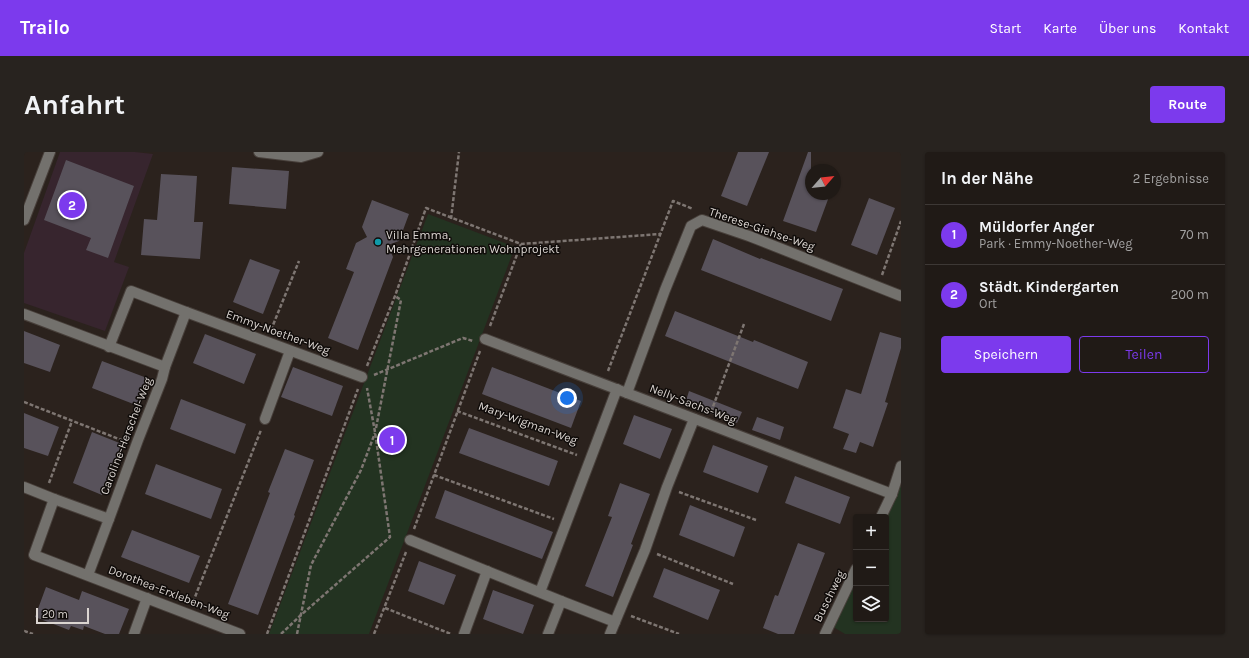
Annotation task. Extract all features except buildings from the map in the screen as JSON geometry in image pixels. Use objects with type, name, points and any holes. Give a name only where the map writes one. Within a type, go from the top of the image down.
[{"type":"street","points":[[24,220],[50,152]]},
{"type":"street","points":[[258,152],[301,157],[318,152]]},
{"type":"street","name":"Therese-Giehse-Weg","points":[[627,393],[665,290],[691,226],[702,220],[750,236],[901,296]]},
{"type":"street","name":"Emmy-Noether-Weg","points":[[109,347],[131,291],[367,380]]},
{"type":"street","points":[[165,367],[186,312]]},
{"type":"street","name":"Caroline-Herschel-Weg","points":[[24,314],[165,367],[162,379],[135,446],[109,519]]},
{"type":"street","name":"Nelly-Sachs-Weg","points":[[484,342],[627,393],[892,494]]},
{"type":"street","points":[[265,419],[290,350]]},
{"type":"street","points":[[540,592],[616,389]]},
{"type":"street","points":[[610,634],[645,550],[667,487],[694,419]]},
{"type":"street","points":[[882,514],[892,494],[901,466]]},
{"type":"street","points":[[24,488],[109,519]]},
{"type":"street","name":"Dorothea-Erxleben-Weg","points":[[49,497],[34,555],[240,634]]},
{"type":"street","name":"Dorothea-Erxleben-Weg","points":[[88,575],[109,519]]},
{"type":"street","points":[[410,540],[615,622]]},
{"type":"street","points":[[464,634],[487,571]]},
{"type":"street","name":"Buschweg","points":[[825,634],[853,575]]},
{"type":"street","points":[[134,634],[147,598]]},
{"type":"street","points":[[548,634],[561,601]]},
{"type":"path","points":[[451,218],[459,152]]},
{"type":"path","points":[[267,634],[367,380],[426,208],[521,244],[661,234]]},
{"type":"path","points":[[878,287],[901,220]]},
{"type":"path","points":[[374,634],[521,244]]},
{"type":"path","points":[[267,342],[299,260]]},
{"type":"path","points":[[297,634],[311,565],[361,470],[375,432],[401,300],[395,296]]},
{"type":"path","points":[[707,424],[744,324]]},
{"type":"path","points":[[367,380],[387,369],[462,338],[484,342]]},
{"type":"path","points":[[281,634],[390,537],[367,380]]},
{"type":"path","points":[[24,402],[135,446]]},
{"type":"path","name":"Mary-Wigman-Weg","points":[[457,411],[589,460]]},
{"type":"path","points":[[188,614],[265,419]]},
{"type":"path","points":[[49,497],[72,421]]},
{"type":"path","points":[[434,475],[566,524]]},
{"type":"path","points":[[667,487],[756,520]]},
{"type":"path","points":[[645,550],[733,584]]},
{"type":"path","points":[[385,608],[452,634]]},
{"type":"path","points":[[619,612],[679,634]]},
{"type":"path","points":[[24,631],[33,634]]},
{"type":"shaded area","points":[[60,152],[135,152],[153,154],[114,262],[129,267],[105,331],[24,303],[24,253]]},
{"type":"green space","points":[[428,214],[515,247],[369,634],[269,634]]},
{"type":"green space","points":[[901,466],[901,634],[845,634],[830,625],[853,575],[853,622],[889,622],[889,514],[887,514]]},
{"type":"place","name":"Städt. Kindergarten","points":[[72,205]]},
{"type":"place","name":"Villa Emma, Mehrgenerationen Wohnprojekt","points":[[378,242]]},
{"type":"place","name":"Müldorfer Anger","points":[[392,440]]}]
